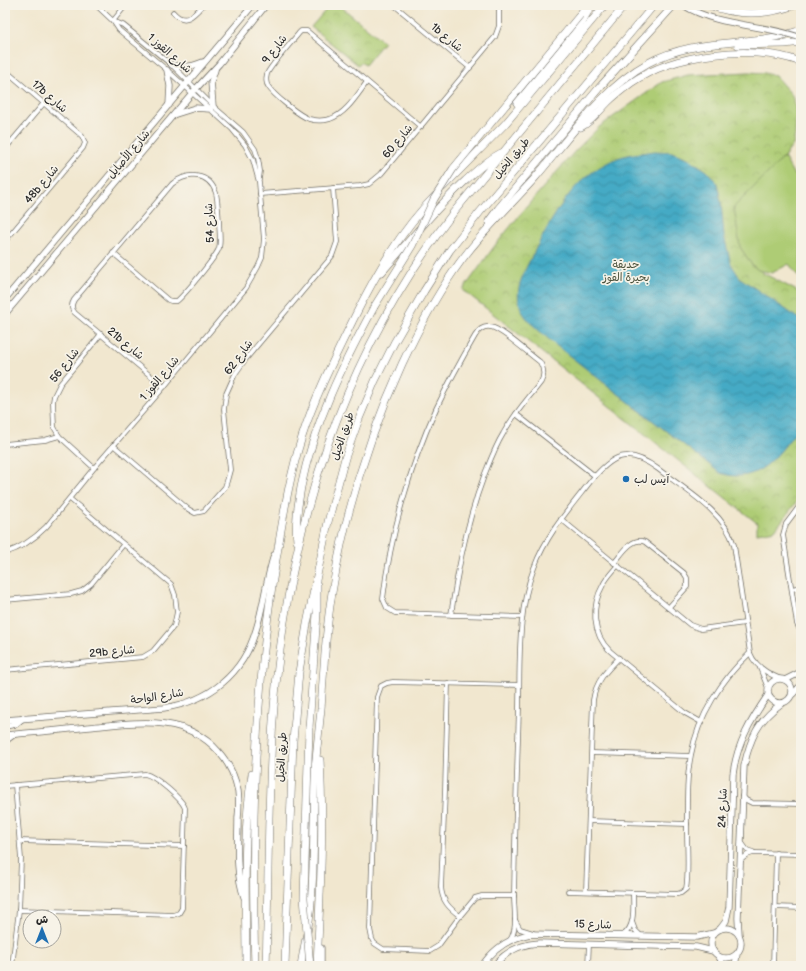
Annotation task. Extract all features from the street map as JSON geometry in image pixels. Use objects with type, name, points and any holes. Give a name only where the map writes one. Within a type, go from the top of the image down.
[{"type":"highway","points":[[298,549],[297,512],[310,449],[340,374],[374,307],[412,246],[434,199],[453,169],[580,15],[586,5]]},
{"type":"highway","points":[[484,147],[521,98],[577,30],[592,5]]},
{"type":"highway","points":[[255,966],[253,842],[264,644],[291,476],[306,424],[334,358],[372,283],[397,242],[431,199],[484,147],[505,124],[605,5]]},
{"type":"highway","name":"طريق الخيل","points":[[266,966],[269,808],[274,707],[285,614],[298,549],[310,499],[324,451],[346,396],[370,344],[427,247],[453,213],[625,5]]},
{"type":"highway","name":"طريق الخيل","points":[[286,966],[294,718],[303,648],[317,572],[339,478],[356,425],[384,362],[424,291],[469,224],[654,5]]},
{"type":"highway","points":[[301,966],[311,904],[315,781],[326,638],[333,584],[349,509],[366,452],[396,378],[425,317],[453,271],[482,234],[498,209],[599,88],[674,5]]},
{"type":"highway","points":[[709,5],[731,11],[749,13],[767,12],[795,5]]},
{"type":"highway","points":[[482,234],[525,189],[610,90],[632,72],[669,53],[700,45],[774,37],[801,30]]},
{"type":"highway","points":[[700,45],[777,45],[801,42]]},
{"type":"highway","points":[[576,130],[590,121],[631,83],[649,72],[680,61],[710,55],[749,53],[778,55],[801,62]]},
{"type":"highway","points":[[372,283],[446,200],[485,162],[505,151]]},
{"type":"highway","points":[[310,966],[304,898],[309,728],[317,613],[317,572]]},
{"type":"highway","points":[[317,966],[321,886],[321,810],[318,740]]},
{"type":"highway","points":[[246,966],[245,900],[247,813],[257,750]]},
{"type":"street","name":"شارع القوز 1","points":[[5,553],[24,545],[40,534],[246,288],[262,258],[264,239],[259,182],[260,171],[258,158],[250,141],[236,125],[192,94],[167,70],[119,30],[113,21],[96,5]]},
{"type":"street","points":[[113,21],[126,5]]},
{"type":"street","points":[[173,12],[179,17],[187,18],[194,15],[203,5]]},
{"type":"street","name":"شارع الأصايل","points":[[5,300],[253,5]]},
{"type":"street","name":"شارع الأصايل","points":[[5,314],[196,89],[219,64],[266,5]]},
{"type":"street","name":"1b شارع","points":[[394,5],[470,68]]},
{"type":"street","name":"شارع 60","points":[[260,194],[365,186],[374,181],[421,127],[495,37],[498,32],[500,21],[499,5]]},
{"type":"street","points":[[683,5],[703,16],[722,22],[777,31],[801,38]]},
{"type":"street","name":"شارع القوز 1","points":[[113,21],[123,25],[172,65],[196,89],[211,107]]},
{"type":"street","name":"شارع 9","points":[[367,82],[343,111],[337,116],[324,121],[315,120],[301,115],[270,90],[266,80],[269,70],[299,33],[304,31],[310,33],[421,127]]},
{"type":"street","points":[[172,65],[191,67],[207,60]]},
{"type":"street","points":[[174,115],[184,110],[211,107],[213,76],[219,64]]},
{"type":"street","name":"17b شارع","points":[[5,70],[82,136]]},
{"type":"street","points":[[167,70],[170,86],[169,105]]},
{"type":"street","points":[[5,149],[44,103]]},
{"type":"street","name":"48b شارع","points":[[5,241],[83,148],[85,143],[82,136]]},
{"type":"street","name":"شارع 54","points":[[75,313],[72,307],[74,300],[113,253],[172,184],[178,179],[194,175],[203,177],[209,181],[217,198],[219,247],[216,253],[177,300],[174,302],[168,300],[113,253]]},
{"type":"street","name":"شارع 62","points":[[113,446],[192,511],[204,511],[225,487],[229,476],[224,409],[228,387],[245,360],[332,256],[337,242],[333,188]]},
{"type":"street","name":"21b شارع","points":[[75,313],[164,387]]},
{"type":"street","points":[[451,616],[458,566],[471,514],[493,452],[503,432],[541,382],[544,370],[540,362],[500,330],[486,327],[477,332],[436,410],[423,442],[407,488],[398,522],[384,594],[384,604],[394,613],[451,616],[522,617]]},
{"type":"street","name":"شارع 56","points":[[59,436],[54,426],[53,410],[56,390],[101,334]]},
{"type":"street","points":[[516,414],[595,476]]},
{"type":"street","points":[[5,444],[50,440],[59,436],[94,468]]},
{"type":"street","points":[[510,941],[514,932],[519,685],[522,617],[527,589],[545,543],[561,519],[607,463],[621,456],[636,456],[650,463],[718,516],[730,532],[734,545],[744,623],[752,659],[768,672],[783,679],[792,687],[793,694]]},
{"type":"street","name":"29b شارع","points":[[5,670],[143,657],[153,651],[174,626],[177,612],[175,595],[174,589],[167,579],[123,545],[70,499]]},
{"type":"street","points":[[801,504],[786,524],[783,531],[797,624],[801,632]]},
{"type":"street","points":[[561,519],[685,622],[696,628],[744,623]]},
{"type":"street","name":"شارع الواحة","points":[[5,720],[174,706],[196,700],[217,687],[229,677],[240,664],[251,644],[258,623],[272,561],[280,540]]},
{"type":"street","points":[[668,608],[687,587],[687,578],[645,542],[640,540],[633,542],[616,564],[600,590],[595,608],[596,628],[604,645],[685,713],[701,722]]},
{"type":"street","points":[[5,600],[71,594],[82,591],[91,584],[123,545]]},
{"type":"street","points":[[792,589],[801,588]]},
{"type":"street","points":[[568,891],[678,894],[684,892],[687,886],[687,824],[690,756],[701,722],[725,681],[737,665],[750,653]]},
{"type":"street","points":[[586,891],[594,692],[602,676],[619,658]]},
{"type":"street","points":[[759,666],[768,688],[768,695],[772,700],[781,704],[789,701],[801,685]]},
{"type":"street","points":[[768,688],[773,681],[801,672]]},
{"type":"street","points":[[514,896],[478,897],[472,901],[438,946],[430,951],[383,949],[374,943],[370,934],[378,691],[381,686],[390,682],[519,685]]},
{"type":"street","points":[[448,683],[441,887],[443,899],[447,905],[460,916]]},
{"type":"street","name":"شارع 24","points":[[720,929],[726,921],[729,907],[733,774],[736,758],[746,729],[768,695]]},
{"type":"street","name":"شارع 24","points":[[739,935],[738,918],[744,766],[753,735],[766,716],[781,704]]},
{"type":"street","points":[[5,726],[16,724],[23,718]]},
{"type":"street","name":"شارع الواحة","points":[[5,735],[148,723],[167,724],[186,728],[205,738],[224,758],[237,785],[239,798],[238,871],[245,900]]},
{"type":"street","points":[[5,742],[16,734]]},
{"type":"street","points":[[592,753],[690,756]]},
{"type":"street","points":[[5,786],[149,774],[184,805],[185,811],[182,908],[179,913],[19,910]]},
{"type":"street","points":[[12,966],[19,910],[20,841],[15,785]]},
{"type":"street","points":[[742,796],[752,803],[801,804]]},
{"type":"street","points":[[590,821],[687,824]]},
{"type":"street","points":[[20,841],[184,846]]},
{"type":"street","points":[[741,842],[747,850],[753,853]]},
{"type":"street","points":[[740,861],[747,855],[753,853],[801,854]]},
{"type":"street","points":[[773,966],[776,854]]},
{"type":"street","points":[[622,935],[628,931],[632,921],[633,893]]},
{"type":"street","points":[[775,907],[801,908]]},
{"type":"street","points":[[514,918],[520,929],[526,932],[535,933]]},
{"type":"street","points":[[319,920],[321,966]]},
{"type":"street","points":[[632,921],[635,930],[642,936]]},
{"type":"street","points":[[724,966],[712,951],[711,942],[714,933],[720,929],[731,929],[741,938],[741,947],[737,954],[735,966]]},
{"type":"street","name":"شارع 15","points":[[482,966],[493,953],[510,941],[523,935],[535,933],[697,937],[714,933]]},
{"type":"street","name":"شارع 15","points":[[494,966],[513,950],[527,944],[539,942],[696,947],[712,951]]},
{"type":"street","points":[[588,966],[589,944]]},
{"type":"street","points":[[718,957],[726,959],[734,957],[737,954]]},
{"type":"green space","points":[[330,5],[339,5],[384,42],[365,65],[361,62],[358,65],[311,27]]},
{"type":"green space","name":"حديقة بحيرة القوز","points":[[749,72],[765,73],[775,76],[792,95],[796,111],[795,135],[793,145],[784,157],[734,207],[752,265],[765,274],[801,293],[801,496],[775,530],[757,533],[757,523],[463,290],[496,244],[533,199],[575,151],[599,127],[662,82],[688,75]]},
{"type":"green space","points":[[784,157],[794,175],[801,173],[801,280],[789,264],[772,273],[758,270],[752,265],[740,247],[734,207]]},
{"type":"water","name":"حديقة بحيرة القوز","points":[[655,151],[672,152],[688,158],[707,171],[717,183],[721,202],[724,236],[731,264],[740,278],[801,320],[801,422],[799,427],[783,448],[757,472],[734,476],[720,473],[553,343],[528,320],[519,302],[518,296],[520,282],[523,275],[543,236],[566,198],[586,177],[613,160],[628,155]]},
{"type":"place","name":"آيس لب","points":[[626,479]]}]
